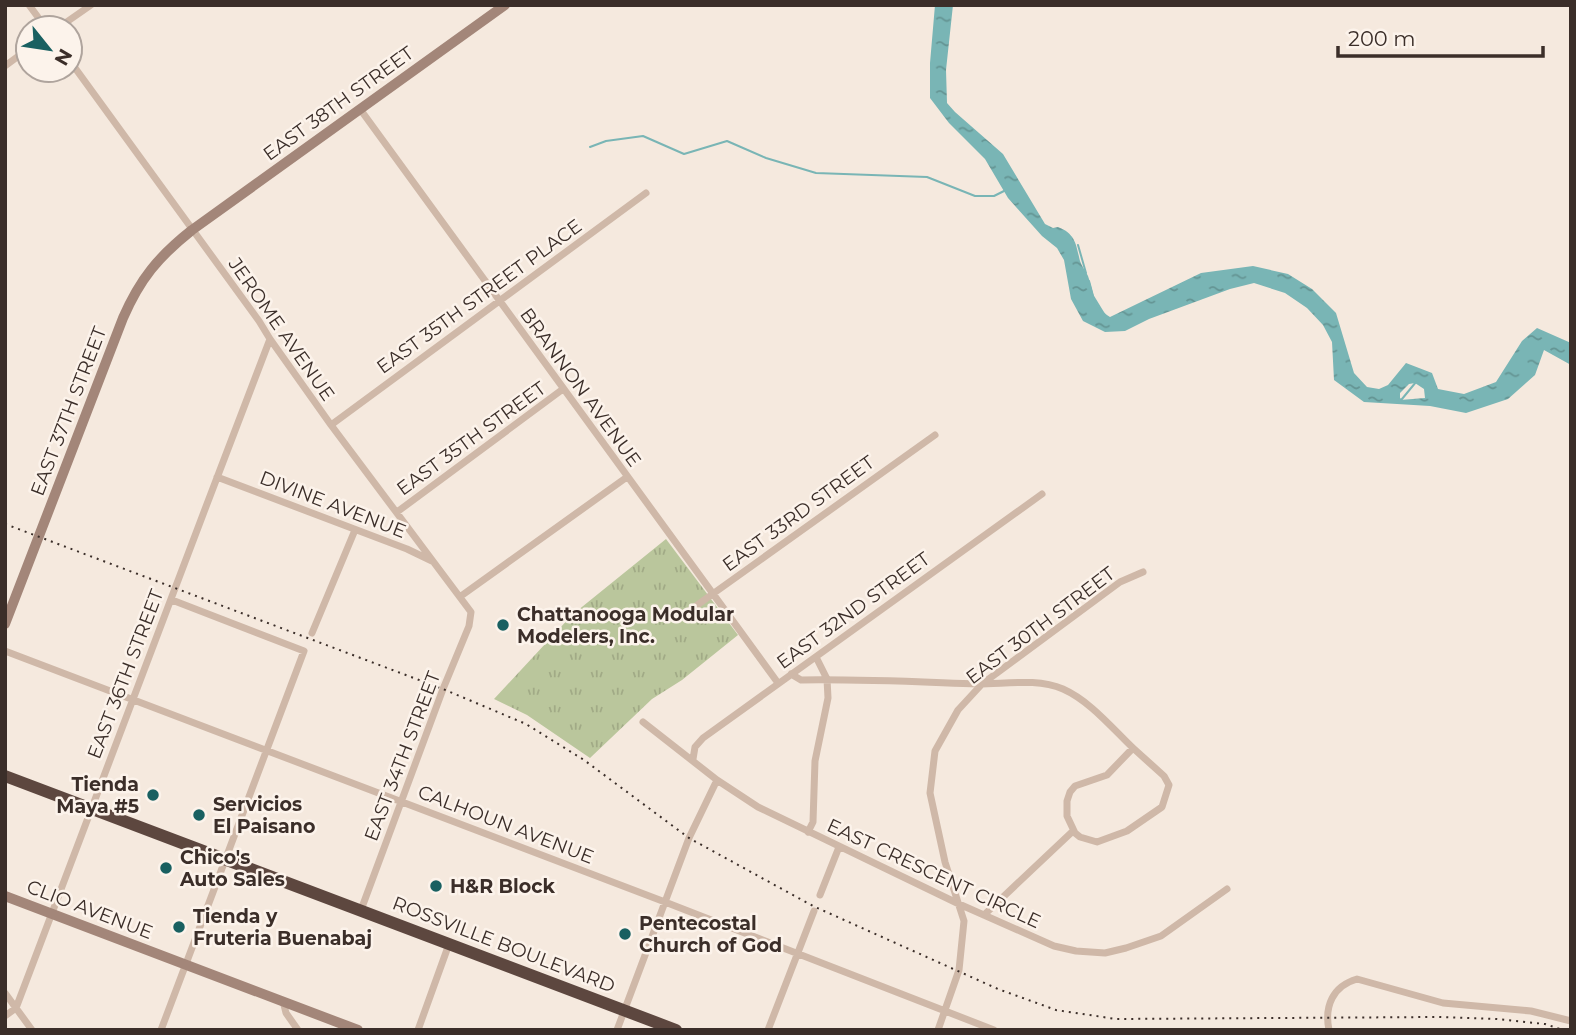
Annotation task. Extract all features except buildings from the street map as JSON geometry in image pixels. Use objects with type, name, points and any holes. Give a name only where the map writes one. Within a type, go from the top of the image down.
[{"type":"highway","name":"ROSSVILLE BOULEVARD","points":[[5,776],[676,1030]]},
{"type":"main road","name":"EAST 38TH STREET","points":[[192,230],[505,5]]},
{"type":"main road","name":"EAST 37TH STREET","points":[[5,624],[135,291],[165,251],[192,230]]},
{"type":"main road","name":"CLIO AVENUE","points":[[5,896],[358,1030]]},
{"type":"street","name":"JEROME AVENUE","points":[[84,80],[331,425],[471,612]]},
{"type":"street","name":"BRANNON AVENUE","points":[[360,109],[778,683]]},
{"type":"street","name":"EAST 35TH STREET PLACE","points":[[331,425],[646,193]]},
{"type":"street","name":"EAST 36TH STREET","points":[[16,1008],[90,807],[172,600],[270,339]]},
{"type":"street","name":"EAST 35TH STREET","points":[[397,512],[563,389]]},
{"type":"street","name":"EAST 33RD STREET","points":[[679,618],[935,435]]},
{"type":"street","name":"DIVINE AVENUE","points":[[217,477],[407,549],[436,563]]},
{"type":"street","points":[[461,596],[627,477]]},
{"type":"street","name":"EAST 32ND STREET","points":[[693,759],[695,747],[703,738],[1042,494]]},
{"type":"street","points":[[312,633],[355,530]]},
{"type":"street","name":"EAST 30TH STREET","points":[[938,1030],[959,971],[964,921],[945,862],[930,793],[935,751],[958,710],[982,684],[1120,582],[1143,572]]},
{"type":"street","points":[[165,1029],[304,651],[172,600]]},
{"type":"street","name":"EAST 34TH STREET","points":[[361,910],[469,626],[471,612]]},
{"type":"street","name":"CALHOUN AVENUE","points":[[5,651],[994,1030]]},
{"type":"street","points":[[808,832],[813,822],[815,761],[828,698],[827,679],[816,657]]},
{"type":"street","points":[[791,674],[801,680],[982,684],[1027,682],[1062,689],[1078,698],[1164,776],[1169,785],[1162,807],[1127,831],[1097,842],[1080,837],[1073,831],[1067,816],[1070,792],[1075,786],[1107,775],[1133,748]]},
{"type":"street","name":"EAST CRESCENT CIRCLE","points":[[643,722],[717,780],[758,807],[959,904],[1054,946],[1105,953],[1161,936],[1227,889]]},
{"type":"street","points":[[617,1030],[690,838],[717,780]]},
{"type":"street","points":[[984,915],[1073,831]]},
{"type":"street","points":[[820,895],[839,847]]},
{"type":"street","points":[[768,1030],[814,911]]},
{"type":"street","points":[[418,1030],[449,944]]},
{"type":"street","points":[[1329,1030],[1332,997],[1338,989],[1357,979],[1443,1003],[1531,1011],[1571,1021]]},
{"type":"street","points":[[5,993],[32,1030]]},
{"type":"street","points":[[283,1001],[286,1013],[298,1030]]},
{"type":"street","points":[[5,1016],[16,1008]]},
{"type":"green space","points":[[666,539],[738,635],[682,680],[652,699],[590,758],[527,715],[494,699],[572,615]]},
{"type":"water","points":[[935,5],[953,5],[946,70],[947,103],[1003,154],[1045,224],[1058,227],[1072,237],[1097,304],[1110,317],[1201,273],[1253,266],[1288,274],[1312,289],[1336,313],[1354,373],[1367,387],[1379,389],[1388,385],[1406,363],[1432,373],[1438,389],[1464,394],[1496,382],[1522,341],[1537,328],[1571,343],[1571,365],[1544,350],[1535,375],[1508,399],[1466,413],[1430,406],[1364,402],[1334,380],[1332,342],[1323,325],[1307,308],[1285,293],[1254,283],[1230,289],[1149,319],[1125,331],[1105,332],[1083,321],[1071,299],[1064,260],[1057,248],[1042,236],[1008,198],[985,159],[949,123],[930,98]],"holes":[[[1415,383],[1424,389],[1425,398],[1400,400],[1400,393],[1409,384]]]},
{"type":"waterway","points":[[590,147],[606,141],[643,136],[684,154],[727,141],[766,158],[816,173],[927,177],[975,196],[994,196],[1004,191]]},
{"type":"waterway","points":[[1078,245],[1086,273]]},
{"type":"waterway","points":[[1089,281],[1093,296],[1104,314]]},
{"type":"waterway","points":[[1398,400],[1402,399],[1416,382]]},
{"type":"railway","points":[[5,524],[443,689],[526,724],[584,760],[689,838],[813,906],[998,989],[1056,1010],[1116,1019],[1497,1019],[1545,1024],[1563,1030]]},
{"type":"place","name":"Chattanooga Modular Modelers, Inc.","points":[[503,625]]},
{"type":"place","name":"Tienda Maya #5","points":[[153,795]]},
{"type":"place","name":"Servicios El Paisano","points":[[199,815]]},
{"type":"place","name":"Chico's Auto Sales","points":[[166,868]]},
{"type":"place","name":"H&R Block","points":[[436,886]]},
{"type":"place","name":"Tienda y Fruteria Buenabaj","points":[[179,927]]},
{"type":"place","name":"Pentecostal Church of God","points":[[625,934]]}]
